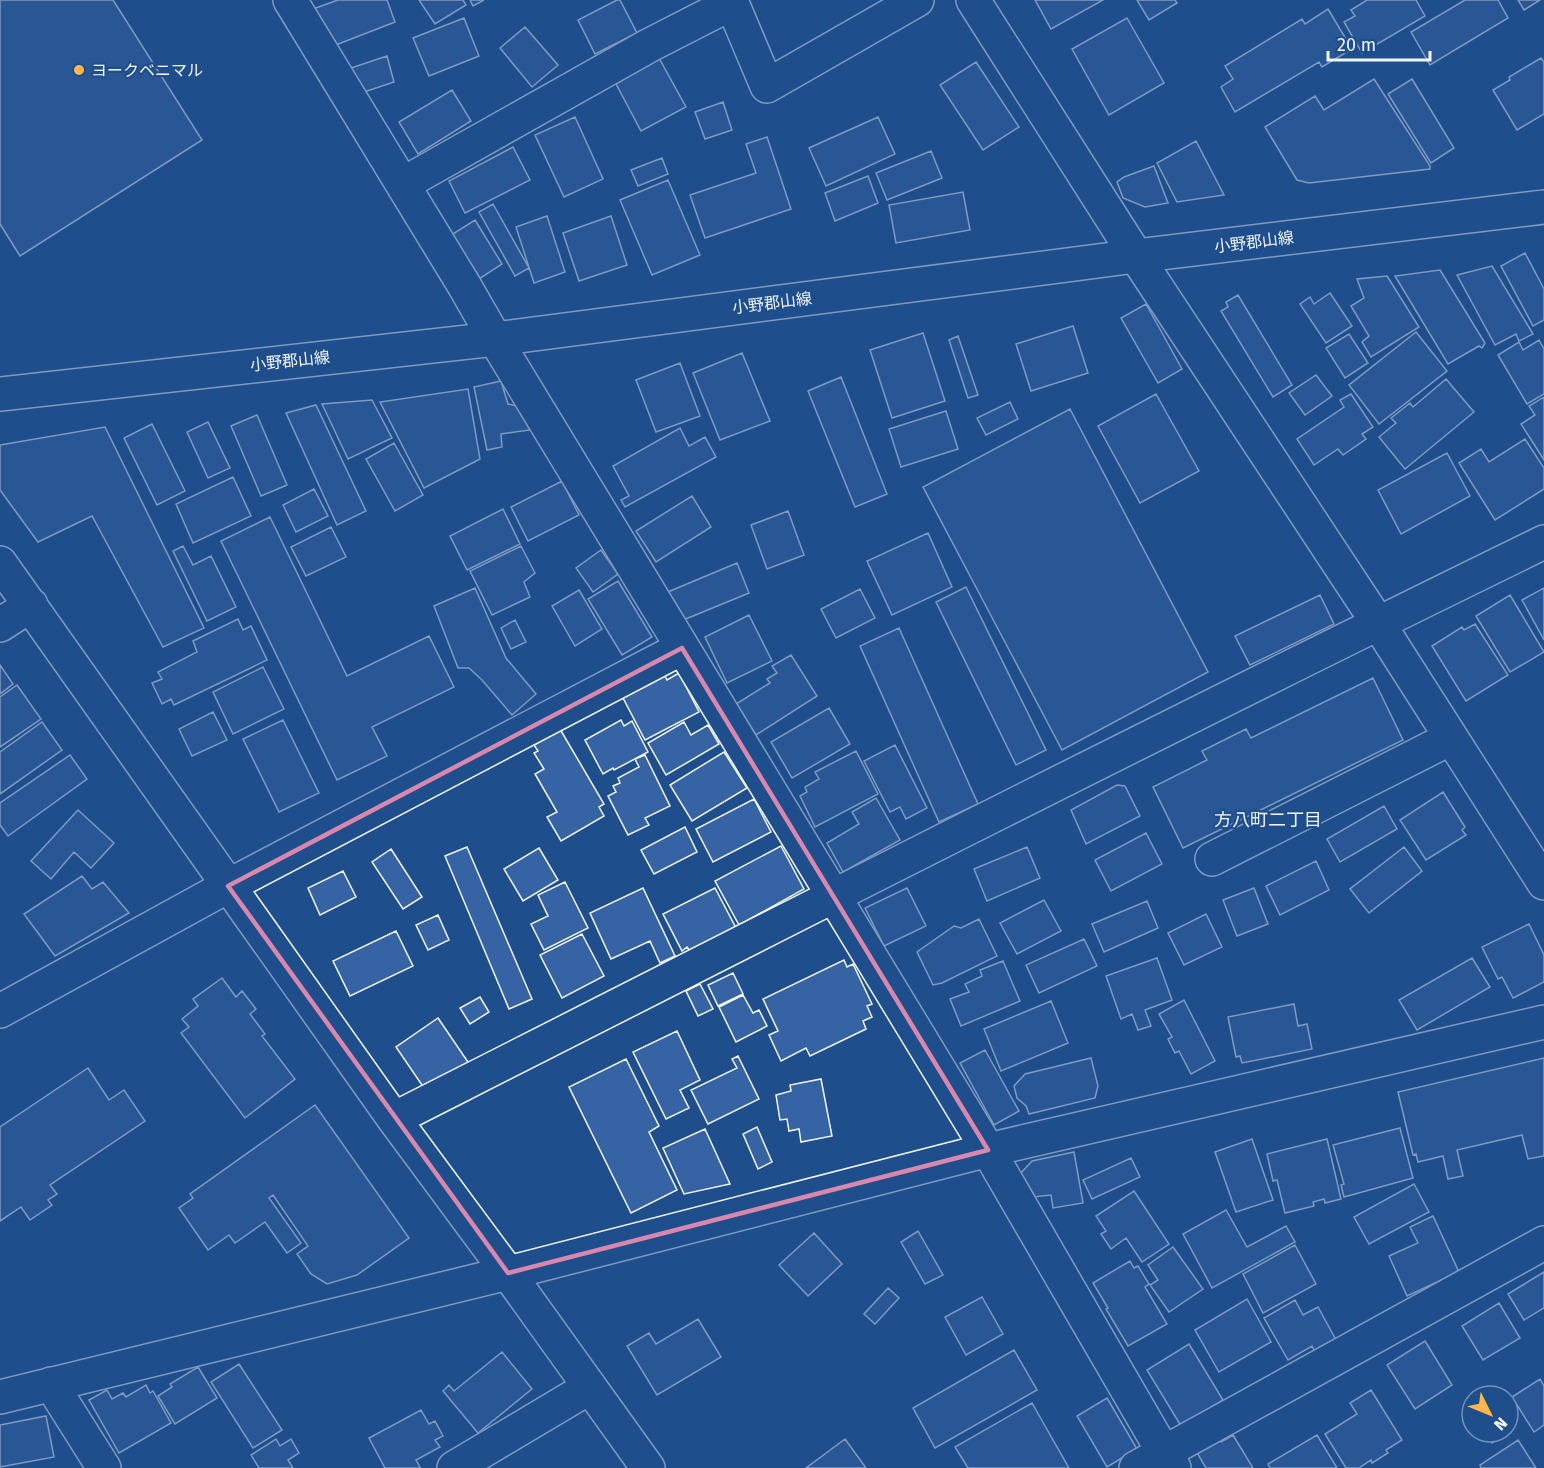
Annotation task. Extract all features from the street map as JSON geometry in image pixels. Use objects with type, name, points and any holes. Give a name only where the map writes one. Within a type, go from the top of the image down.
[{"type":"street","points":[[290,0],[987,1150],[1158,1463],[1544,1243]]},
{"type":"street","points":[[403,184],[650,45],[732,3],[766,86],[917,0]]},
{"type":"street","points":[[973,0],[1136,256],[1378,623],[1544,883]]},
{"type":"street","name":"小野郡山線","points":[[0,394],[495,339],[1136,256],[1544,207]]},
{"type":"street","points":[[394,1119],[833,896],[1544,542]]},
{"type":"street","points":[[0,563],[394,1119],[648,1468]]},
{"type":"street","points":[[0,625],[31,605]]},
{"type":"street","points":[[0,1011],[228,886],[682,648]]},
{"type":"street","points":[[1212,859],[1452,738]]},
{"type":"street","points":[[0,1396],[508,1273],[987,1150],[1544,1022]]},
{"type":"street","points":[[51,1384],[104,1468]]},
{"type":"street","points":[[454,1468],[590,1388]]},
{"type":"highlighted area","points":[[682,648],[988,1150],[508,1273],[228,886]]},
{"type":"building","name":"ヨークベニマル","points":[[0,0],[113,0],[202,140],[20,256],[0,224]]},
{"type":"building","points":[[338,0],[387,0],[395,22],[328,48],[313,9]]},
{"type":"building","points":[[419,0],[463,0],[466,5],[435,24]]},
{"type":"building","points":[[470,0],[484,0],[473,6]]},
{"type":"building","points":[[620,0],[637,33],[595,54],[578,20]]},
{"type":"building","points":[[1035,0],[1103,0],[1051,29]]},
{"type":"building","points":[[1137,0],[1175,0],[1177,3],[1149,20]]},
{"type":"building","points":[[1367,0],[1416,0],[1425,16],[1362,53],[1344,22],[1355,16],[1351,10]]},
{"type":"building","points":[[1465,0],[1498,0],[1508,18],[1430,65],[1411,32]]},
{"type":"building","points":[[1518,0],[1540,0],[1524,10]]},
{"type":"building","points":[[1328,9],[1352,49],[1322,67],[1319,62],[1235,112],[1221,87],[1233,79],[1225,66],[1302,19],[1305,24]]},
{"type":"building","points":[[464,18],[479,56],[429,76],[413,38]]},
{"type":"building","points":[[1127,18],[1164,83],[1109,115],[1072,49]]},
{"type":"building","points":[[525,27],[558,65],[532,87],[500,48]]},
{"type":"building","points":[[387,56],[394,82],[352,96],[345,70]]},
{"type":"building","points":[[659,58],[686,107],[641,131],[615,82]]},
{"type":"building","points":[[1541,58],[1544,62],[1544,114],[1517,130],[1493,90],[1510,80],[1509,77]]},
{"type":"building","points":[[976,62],[1019,127],[983,150],[940,85]]},
{"type":"building","points":[[1374,79],[1430,169],[1309,183],[1297,180],[1265,127],[1315,96],[1324,110]]},
{"type":"building","points":[[1412,79],[1454,148],[1431,163],[1388,94]]},
{"type":"building","points":[[452,90],[471,121],[418,154],[399,122]]},
{"type":"building","points":[[723,102],[732,130],[705,139],[695,112]]},
{"type":"building","points":[[575,117],[603,179],[564,197],[535,135]]},
{"type":"building","points":[[878,117],[895,154],[826,186],[809,148]]},
{"type":"building","points":[[767,137],[791,209],[705,238],[690,195],[756,173],[746,144]]},
{"type":"building","points":[[1196,141],[1224,195],[1177,202],[1157,163]]},
{"type":"building","points":[[513,147],[530,180],[465,213],[449,181]]},
{"type":"building","points":[[931,151],[942,178],[887,200],[876,173]]},
{"type":"building","points":[[662,158],[668,174],[638,186],[631,170]]},
{"type":"building","points":[[1154,166],[1168,203],[1145,207],[1123,198],[1117,182],[1124,177]]},
{"type":"building","points":[[868,176],[878,203],[835,221],[825,193]]},
{"type":"building","points":[[668,180],[700,255],[652,275],[620,200]]},
{"type":"building","points":[[963,192],[970,230],[896,243],[889,205]]},
{"type":"building","points":[[493,204],[529,268],[515,276],[479,212]]},
{"type":"building","points":[[547,216],[565,272],[534,283],[516,227]]},
{"type":"building","points":[[611,216],[627,265],[579,281],[563,233]]},
{"type":"building","points":[[475,220],[502,264],[476,281],[448,237]]},
{"type":"building","points":[[1525,253],[1544,289],[1544,320],[1533,326],[1501,266]]},
{"type":"building","points":[[1492,266],[1533,334],[1519,341],[1516,334],[1495,345],[1457,275]]},
{"type":"building","points":[[1440,270],[1485,343],[1482,348],[1479,346],[1448,364],[1395,276]]},
{"type":"building","points":[[1387,276],[1419,327],[1371,357],[1362,342],[1369,336],[1351,306],[1364,298],[1357,279]]},
{"type":"building","points":[[1330,293],[1352,326],[1326,343],[1300,304],[1310,297],[1314,304]]},
{"type":"building","points":[[1238,295],[1292,385],[1273,397],[1221,311],[1228,307],[1226,302]]},
{"type":"building","points":[[1146,304],[1182,369],[1158,383],[1121,318]]},
{"type":"building","points":[[1073,326],[1088,373],[1031,391],[1016,344]]},
{"type":"building","points":[[1416,332],[1447,371],[1379,424],[1349,385]]},
{"type":"building","points":[[923,333],[945,401],[892,418],[870,350]]},
{"type":"building","points":[[1349,334],[1368,363],[1345,378],[1326,348]]},
{"type":"building","points":[[958,336],[978,395],[968,398],[949,340]]},
{"type":"building","points":[[1539,340],[1544,349],[1544,394],[1527,404],[1498,355],[1519,342],[1523,350]]},
{"type":"building","points":[[742,353],[770,421],[720,440],[693,373]]},
{"type":"building","points":[[680,363],[700,416],[656,432],[636,380]]},
{"type":"building","points":[[1316,375],[1332,396],[1305,415],[1289,393]]},
{"type":"building","points":[[841,377],[887,494],[855,507],[808,391]]},
{"type":"building","points":[[1446,379],[1474,412],[1405,469],[1379,437],[1396,423],[1391,418],[1410,403],[1413,407]]},
{"type":"building","points":[[501,381],[508,404],[517,406],[530,430],[501,434],[502,447],[487,450],[474,387]]},
{"type":"building","points":[[468,389],[480,459],[424,488],[380,402]]},
{"type":"building","points":[[1156,394],[1199,471],[1140,503],[1098,426]]},
{"type":"building","points":[[1351,394],[1373,427],[1362,434],[1366,439],[1343,455],[1338,449],[1314,465],[1297,439],[1344,407],[1340,400]]},
{"type":"building","points":[[1544,397],[1544,460],[1521,424],[1535,415],[1529,406]]},
{"type":"building","points":[[372,400],[392,438],[348,459],[322,404]]},
{"type":"building","points":[[1010,402],[1018,419],[986,435],[977,418]]},
{"type":"building","points":[[316,405],[366,511],[337,525],[286,413]]},
{"type":"building","points":[[1070,409],[1208,672],[1062,750],[923,487]]},
{"type":"building","points":[[946,411],[958,449],[901,467],[889,429]]},
{"type":"building","points":[[257,415],[287,485],[261,496],[231,426]]},
{"type":"building","points":[[208,422],[230,468],[208,478],[187,432]]},
{"type":"building","points":[[152,424],[185,491],[157,505],[124,438]]},
{"type":"building","points":[[105,427],[204,628],[163,647],[92,516],[38,542],[0,490],[0,445]]},
{"type":"building","points":[[680,428],[689,446],[705,437],[716,457],[625,507],[621,500],[629,496],[613,466]]},
{"type":"building","points":[[1525,439],[1544,468],[1544,489],[1495,520],[1459,463],[1481,449],[1489,462]]},
{"type":"building","points":[[394,443],[423,495],[395,511],[366,459]]},
{"type":"building","points":[[1447,453],[1470,496],[1401,534],[1378,490]]},
{"type":"building","points":[[233,477],[251,516],[193,543],[176,504]]},
{"type":"building","points":[[562,481],[579,515],[528,541],[511,507]]},
{"type":"building","points":[[314,489],[328,516],[296,532],[283,505]]},
{"type":"building","points":[[692,496],[711,527],[656,562],[636,531]]},
{"type":"building","points":[[503,509],[520,544],[467,570],[450,536]]},
{"type":"building","points":[[788,511],[804,555],[767,569],[751,525]]},
{"type":"building","points":[[270,517],[347,676],[429,636],[454,687],[372,727],[387,756],[337,780],[221,541]]},
{"type":"building","points":[[331,527],[346,557],[306,576],[291,547]]},
{"type":"building","points":[[928,533],[952,587],[892,615],[867,561]]},
{"type":"building","points":[[183,546],[193,565],[211,556],[236,607],[207,621],[173,551]]},
{"type":"building","points":[[521,546],[535,573],[524,582],[530,597],[492,615],[470,571]]},
{"type":"building","points":[[601,550],[618,574],[593,592],[576,568]]},
{"type":"building","points":[[737,563],[749,593],[676,623],[663,594]]},
{"type":"building","points":[[618,581],[652,637],[622,655],[588,599]]},
{"type":"building","points":[[966,587],[1046,750],[1016,765],[936,602]]},
{"type":"building","points":[[475,588],[506,658],[536,694],[512,715],[469,668],[458,668],[434,606]]},
{"type":"building","points":[[1544,588],[1544,640],[1522,600]]},
{"type":"building","points":[[860,589],[875,618],[836,638],[821,609]]},
{"type":"building","points":[[579,590],[602,629],[575,646],[552,606]]},
{"type":"building","points":[[1320,595],[1334,624],[1250,665],[1235,636]]},
{"type":"building","points":[[1510,595],[1544,652],[1510,672],[1476,616]]},
{"type":"building","points":[[749,615],[772,661],[727,683],[705,637]]},
{"type":"building","points":[[238,619],[243,630],[251,626],[267,660],[174,705],[171,699],[162,704],[152,683],[162,679],[158,672],[197,652],[193,641]]},
{"type":"building","points":[[515,620],[526,642],[511,649],[501,628]]},
{"type":"building","points":[[1475,624],[1508,675],[1466,701],[1432,646],[1462,627],[1464,630]]},
{"type":"building","points":[[899,628],[978,804],[939,822],[860,646]]},
{"type":"building","points":[[791,655],[817,696],[756,735],[736,704],[770,683],[767,679],[777,673],[772,666]]},
{"type":"building","points":[[0,665],[13,684],[0,694]]},
{"type":"building","points":[[263,667],[284,709],[233,734],[213,692]]},
{"type":"building","points":[[679,673],[699,712],[645,740],[622,696],[664,674],[667,680]]},
{"type":"building","points":[[1373,678],[1403,740],[1183,848],[1153,787],[1207,760],[1202,751],[1246,729],[1251,738]]},
{"type":"building","points":[[17,685],[41,719],[0,747],[0,697]]},
{"type":"building","points":[[829,708],[850,744],[792,778],[771,742]]},
{"type":"building","points":[[213,712],[227,740],[192,756],[179,729]]},
{"type":"building","points":[[283,720],[319,793],[279,812],[243,739]]},
{"type":"building","points":[[621,720],[624,726],[632,721],[648,752],[603,774],[585,740]]},
{"type":"building","points":[[42,722],[62,750],[0,794],[0,752]]},
{"type":"building","points":[[684,722],[691,735],[708,725],[719,744],[666,775],[648,743]]},
{"type":"building","points":[[560,729],[604,804],[599,807],[604,816],[561,841],[547,817],[557,812],[535,774],[544,769],[534,753],[538,751],[534,745]]},
{"type":"building","points":[[895,745],[927,808],[906,819],[900,807],[890,812],[864,761]]},
{"type":"building","points":[[856,751],[878,794],[815,827],[800,796],[807,792],[805,787],[819,779],[815,772]]},
{"type":"building","points":[[724,752],[747,788],[692,821],[670,785]]},
{"type":"building","points":[[70,755],[87,779],[8,836],[0,825],[0,803]]},
{"type":"building","points":[[645,755],[670,806],[645,818],[649,825],[628,835],[608,796],[616,792],[613,786],[620,783],[618,778],[639,767],[635,759]]},
{"type":"building","points":[[1117,785],[1125,786],[1140,816],[1086,844],[1071,810]]},
{"type":"building","points":[[1443,792],[1465,827],[1462,830],[1466,835],[1426,860],[1400,820]]},
{"type":"building","points":[[876,798],[900,840],[843,872],[827,843],[859,824],[852,812]]},
{"type":"building","points":[[754,799],[771,832],[713,862],[696,829]]},
{"type":"building","points":[[1384,806],[1397,829],[1340,862],[1327,839]]},
{"type":"building","points":[[78,810],[114,843],[91,868],[74,852],[51,879],[31,861]]},
{"type":"building","points":[[685,827],[697,852],[654,874],[641,850]]},
{"type":"building","points":[[1146,833],[1162,864],[1111,891],[1095,860]]},
{"type":"building","points":[[781,846],[804,889],[739,925],[715,881]]},
{"type":"building","points":[[467,847],[532,999],[509,1009],[445,856]]},
{"type":"building","points":[[1027,847],[1040,878],[987,901],[974,869]]},
{"type":"building","points":[[1404,847],[1422,871],[1369,913],[1350,889]]},
{"type":"building","points":[[539,848],[558,880],[523,901],[504,869]]},
{"type":"building","points":[[391,849],[422,897],[403,909],[372,862]]},
{"type":"building","points":[[1316,861],[1329,890],[1280,915],[1266,886]]},
{"type":"building","points":[[343,871],[356,897],[320,915],[308,888]]},
{"type":"building","points":[[82,876],[92,889],[103,882],[129,913],[55,956],[24,914]]},
{"type":"building","points":[[565,882],[588,928],[544,950],[531,924],[548,916],[538,895]]},
{"type":"building","points":[[643,888],[675,956],[660,963],[650,941],[611,959],[590,913]]},
{"type":"building","points":[[715,888],[736,928],[690,951],[687,947],[682,951],[663,914]]},
{"type":"building","points":[[907,888],[926,926],[884,946],[865,908]]},
{"type":"building","points":[[1254,888],[1268,924],[1237,936],[1223,900]]},
{"type":"building","points":[[1044,900],[1061,931],[1017,954],[1000,923]]},
{"type":"building","points":[[1147,901],[1158,928],[1104,952],[1092,924]]},
{"type":"building","points":[[1206,914],[1222,947],[1184,965],[1168,933]]},
{"type":"building","points":[[438,915],[449,940],[428,950],[416,925]]},
{"type":"building","points":[[979,919],[997,956],[942,983],[933,985],[917,952],[954,926],[961,928]]},
{"type":"building","points":[[1529,924],[1544,955],[1544,982],[1513,998],[1502,977],[1498,979],[1482,947]]},
{"type":"building","points":[[396,931],[413,966],[350,996],[333,961]]},
{"type":"building","points":[[582,934],[604,976],[562,998],[540,955]]},
{"type":"building","points":[[1084,939],[1097,966],[1039,993],[1026,965]]},
{"type":"building","points":[[1157,958],[1172,1000],[1145,1010],[1151,1026],[1138,1030],[1132,1014],[1121,1019],[1106,976]]},
{"type":"building","points":[[1472,958],[1490,987],[1417,1030],[1399,1000]]},
{"type":"building","points":[[844,960],[847,967],[853,964],[872,1004],[867,1006],[872,1017],[863,1021],[866,1029],[810,1056],[806,1048],[781,1061],[769,1035],[778,1031],[763,999]]},
{"type":"building","points":[[1003,961],[1020,1001],[961,1026],[950,999],[969,992],[965,984],[982,976],[980,970]]},
{"type":"building","points":[[733,973],[743,994],[718,1006],[708,985]]},
{"type":"building","points":[[222,978],[236,997],[242,991],[256,1009],[250,1014],[265,1034],[262,1036],[295,1079],[245,1118],[181,1033],[189,1027],[182,1019],[198,1006],[193,999]]},
{"type":"building","points":[[700,984],[713,1009],[698,1016],[686,991]]},
{"type":"building","points":[[743,995],[753,1013],[759,1010],[767,1026],[736,1042],[719,1007]]},
{"type":"building","points":[[480,997],[489,1012],[470,1024],[460,1008]]},
{"type":"building","points":[[1184,1000],[1215,1061],[1191,1074],[1179,1051],[1175,1053],[1168,1039],[1172,1037],[1159,1014]]},
{"type":"building","points":[[1051,1001],[1068,1043],[1001,1071],[984,1029]]},
{"type":"building","points":[[1294,1004],[1298,1026],[1307,1024],[1312,1049],[1242,1063],[1240,1056],[1236,1057],[1228,1017]]},
{"type":"building","points":[[438,1018],[468,1062],[426,1091],[396,1047]]},
{"type":"building","points":[[677,1031],[700,1080],[680,1090],[689,1108],[666,1119],[633,1052]]},
{"type":"building","points":[[985,1050],[1019,1111],[994,1125],[960,1063]]},
{"type":"building","points":[[738,1056],[759,1099],[708,1124],[691,1090],[737,1068],[732,1059]]},
{"type":"building","points":[[1091,1058],[1098,1086],[1095,1098],[1029,1114],[1026,1106],[1017,1098],[1014,1086],[1025,1074]]},
{"type":"building","points":[[1544,1058],[1544,1156],[1528,1159],[1522,1135],[1457,1150],[1463,1176],[1448,1179],[1443,1156],[1418,1162],[1416,1154],[1413,1155],[1398,1092]]},
{"type":"building","points":[[626,1059],[659,1126],[649,1132],[677,1190],[631,1213],[569,1087]]},
{"type":"building","points":[[88,1068],[109,1100],[124,1090],[145,1121],[50,1185],[57,1194],[48,1200],[52,1205],[30,1220],[21,1207],[0,1221],[0,1127]]},
{"type":"building","points":[[821,1079],[832,1136],[801,1142],[799,1129],[789,1131],[787,1119],[780,1120],[776,1095],[791,1091],[790,1085]]},
{"type":"building","points":[[315,1105],[409,1238],[357,1275],[327,1284],[311,1274],[297,1254],[308,1246],[273,1195],[269,1198],[301,1243],[287,1253],[265,1222],[235,1243],[229,1235],[208,1250],[179,1208],[193,1198],[190,1194]]},
{"type":"building","points":[[757,1127],[772,1162],[758,1169],[743,1134]]},
{"type":"building","points":[[1400,1128],[1413,1178],[1344,1197],[1341,1185],[1344,1184],[1333,1145]]},
{"type":"building","points":[[705,1129],[730,1184],[684,1194],[663,1148]]},
{"type":"building","points":[[1252,1139],[1273,1200],[1236,1212],[1215,1152]]},
{"type":"building","points":[[1327,1139],[1341,1199],[1325,1203],[1324,1199],[1313,1202],[1314,1206],[1285,1213],[1277,1180],[1273,1181],[1267,1154]]},
{"type":"building","points":[[1074,1152],[1083,1203],[1053,1208],[1051,1195],[1033,1197],[1033,1193],[1020,1174],[1032,1161]]},
{"type":"building","points":[[1131,1158],[1140,1177],[1092,1199],[1083,1180]]},
{"type":"building","points":[[1414,1184],[1429,1212],[1369,1244],[1354,1217]]},
{"type":"building","points":[[1134,1191],[1169,1244],[1142,1262],[1126,1238],[1111,1249],[1101,1234],[1106,1231],[1096,1216]]},
{"type":"building","points":[[1226,1210],[1247,1247],[1286,1226],[1295,1242],[1212,1288],[1183,1234]]},
{"type":"building","points":[[1433,1216],[1459,1272],[1407,1296],[1389,1256],[1418,1243],[1410,1227]]},
{"type":"building","points":[[918,1231],[943,1275],[925,1284],[901,1242]]},
{"type":"building","points":[[814,1233],[842,1264],[808,1296],[779,1265]]},
{"type":"building","points":[[1295,1245],[1316,1284],[1263,1313],[1243,1274]]},
{"type":"building","points":[[1173,1247],[1203,1289],[1169,1312],[1150,1285],[1158,1280],[1148,1265]]},
{"type":"building","points":[[1130,1261],[1134,1268],[1138,1266],[1149,1284],[1145,1287],[1167,1324],[1128,1346],[1093,1283]]},
{"type":"building","points":[[1544,1272],[1544,1308],[1524,1320],[1508,1294]]},
{"type":"building","points":[[888,1288],[899,1298],[875,1324],[864,1314]]},
{"type":"building","points":[[982,1297],[1003,1334],[966,1355],[945,1317]]},
{"type":"building","points":[[1247,1299],[1271,1342],[1219,1372],[1195,1330]]},
{"type":"building","points":[[1295,1300],[1303,1315],[1318,1307],[1336,1340],[1315,1352],[1312,1346],[1288,1360],[1264,1318]]},
{"type":"building","points":[[1499,1303],[1520,1338],[1483,1360],[1462,1326]]},
{"type":"building","points":[[698,1319],[721,1357],[657,1395],[627,1346],[649,1333],[656,1344]]},
{"type":"building","points":[[1425,1341],[1452,1385],[1415,1409],[1387,1365]]},
{"type":"building","points":[[1189,1344],[1223,1400],[1181,1426],[1147,1370]]},
{"type":"building","points":[[1014,1350],[1037,1390],[935,1448],[913,1408]]},
{"type":"building","points":[[502,1352],[532,1389],[478,1433],[443,1391],[449,1385],[454,1391]]},
{"type":"building","points":[[239,1364],[282,1430],[253,1448],[211,1382]]},
{"type":"building","points":[[198,1367],[217,1398],[175,1424],[158,1396],[172,1387],[170,1384]]},
{"type":"building","points":[[1540,1379],[1544,1386],[1544,1425],[1534,1432],[1520,1410],[1520,1392]]},
{"type":"building","points":[[146,1385],[150,1393],[153,1391],[171,1423],[119,1453],[89,1400],[107,1390],[112,1399],[123,1393],[126,1397]]},
{"type":"building","points":[[1371,1390],[1402,1440],[1372,1463],[1371,1460],[1359,1468],[1346,1468],[1325,1434],[1357,1414],[1350,1403]]},
{"type":"building","points":[[1107,1398],[1137,1449],[1107,1467],[1077,1416]]},
{"type":"building","points":[[1032,1403],[1069,1468],[968,1468],[955,1447]]},
{"type":"building","points":[[421,1410],[429,1424],[435,1421],[443,1436],[435,1440],[440,1447],[416,1460],[419,1468],[385,1468],[369,1438]]},
{"type":"building","points":[[46,1416],[54,1457],[0,1467],[0,1425]]},
{"type":"building","points":[[1233,1435],[1253,1468],[1206,1468],[1196,1451],[1218,1438],[1221,1442]]},
{"type":"building","points":[[1317,1435],[1337,1468],[1270,1468],[1268,1464]]},
{"type":"building","points":[[276,1439],[280,1446],[291,1439],[299,1453],[288,1460],[293,1468],[259,1468],[251,1455]]},
{"type":"building","points":[[845,1439],[866,1468],[806,1468]]},
{"type":"building","points":[[1520,1443],[1536,1468],[1481,1468],[1480,1465],[1512,1444]]},
{"type":"place","name":"ヨークベニマル","points":[[79,70]]},
{"type":"district","name":"方八町二丁目","points":[[1268,820]]}]
